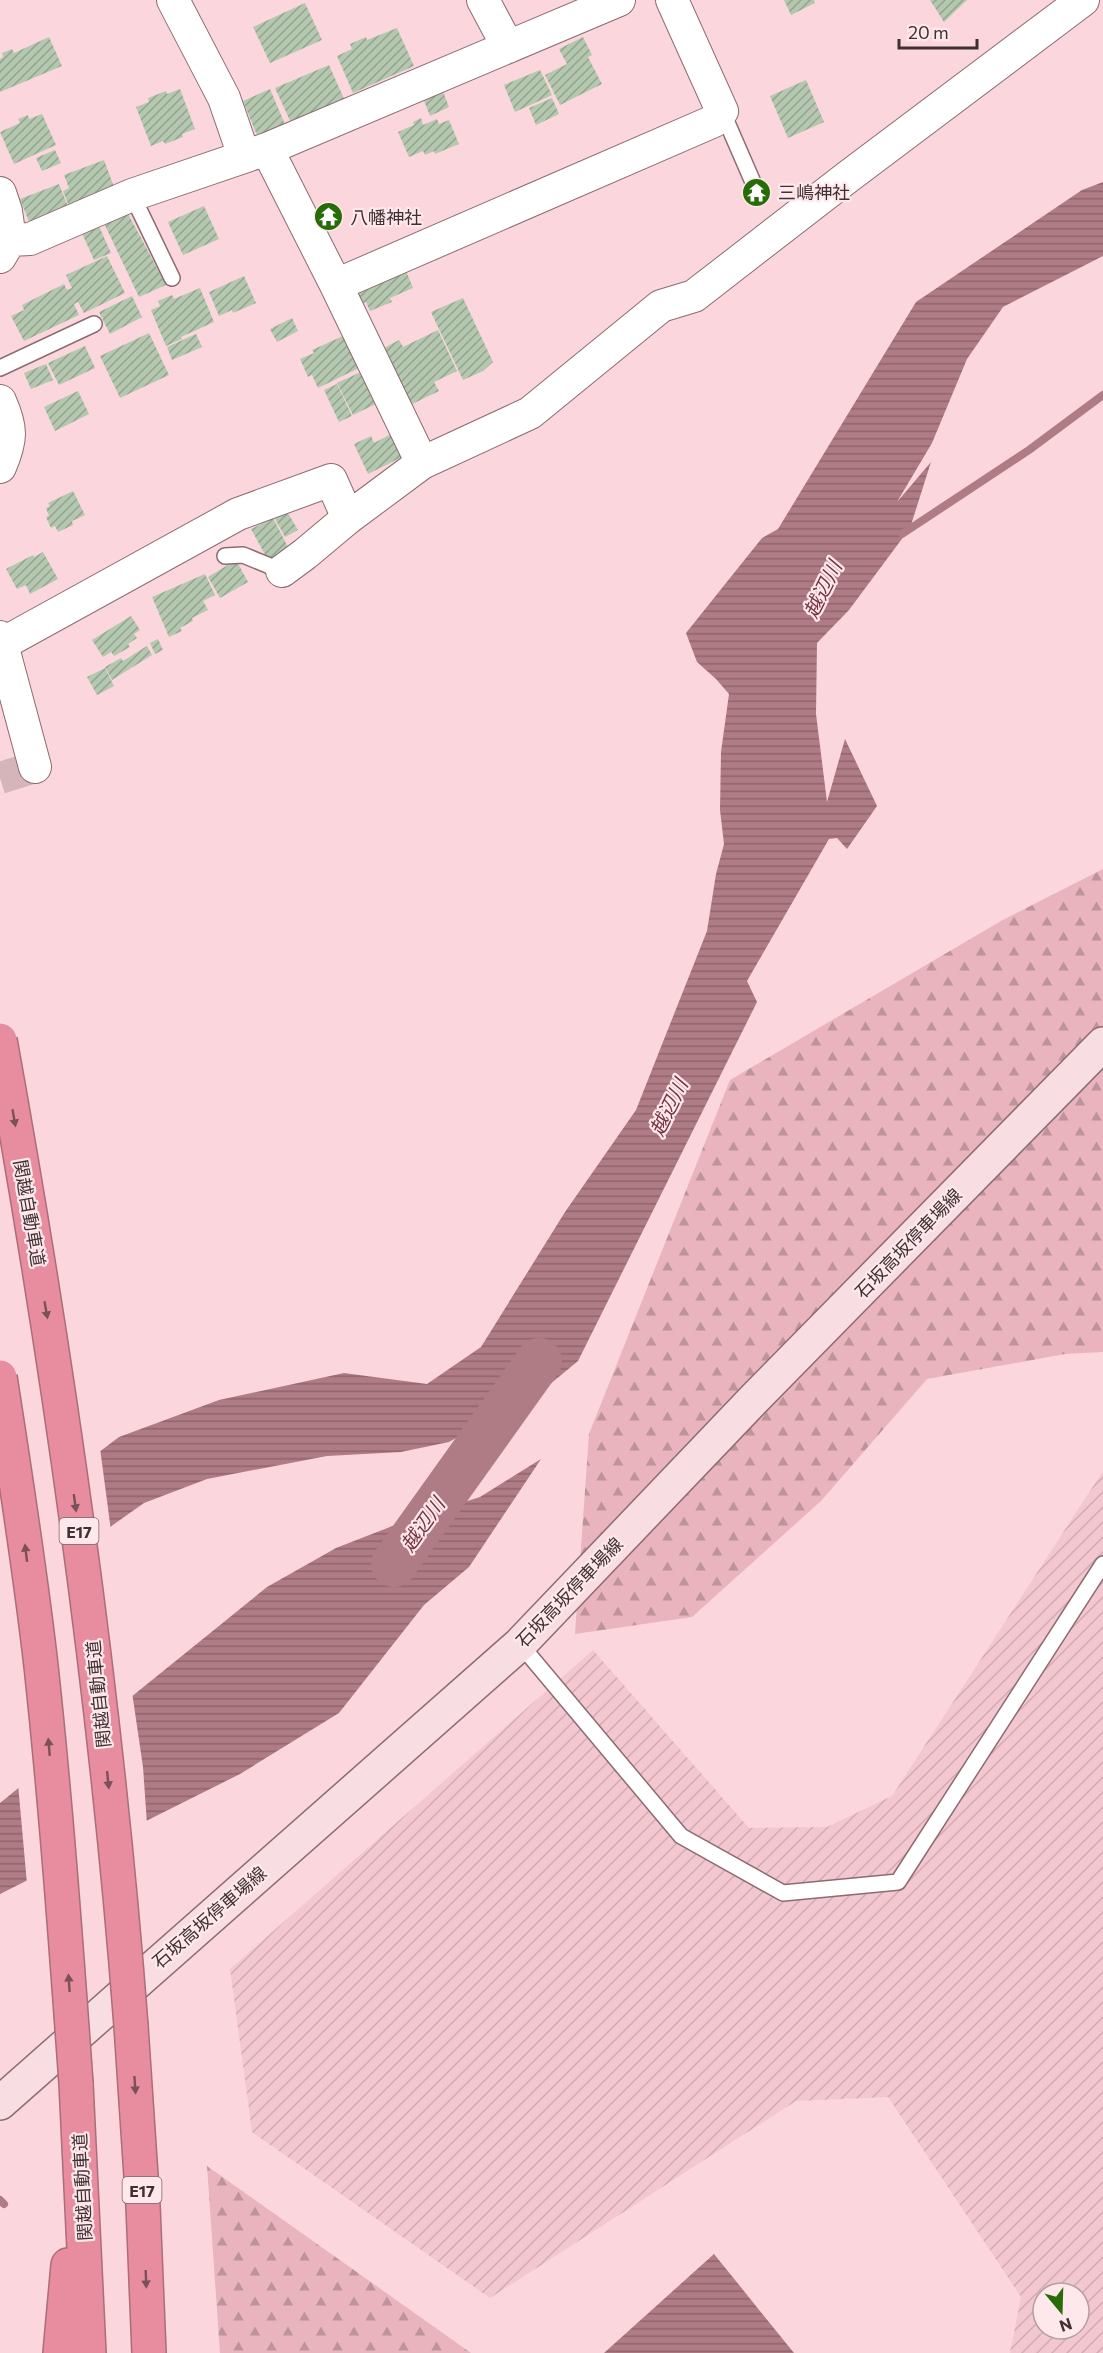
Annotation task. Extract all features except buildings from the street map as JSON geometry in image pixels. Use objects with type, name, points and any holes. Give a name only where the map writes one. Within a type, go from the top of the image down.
[{"type":"highway","name":"関越自動車道","points":[[0,1040],[59,1388],[86,1581],[121,1898],[143,2206],[149,2353]]},
{"type":"highway","name":"関越自動車道","points":[[0,1377],[41,1665],[62,1884],[80,2147],[89,2353]]},
{"type":"highway","points":[[60,2353],[80,2147]]},
{"type":"main road","name":"石坂高坂停車場線","points":[[0,2103],[520,1644],[756,1397],[1103,1044]]},
{"type":"street","points":[[173,0],[224,98],[336,285],[422,463]]},
{"type":"street","points":[[483,0],[508,47]]},
{"type":"street","points":[[0,193],[6,211],[5,249],[132,195],[256,152],[619,0]]},
{"type":"street","points":[[336,285],[714,121],[722,111],[672,0]]},
{"type":"street","points":[[282,571],[422,463],[530,413],[661,306],[694,296],[1083,0]]},
{"type":"street","points":[[0,401],[10,430],[6,453],[0,467]]},
{"type":"street","points":[[35,767],[1,640],[238,514],[331,480],[348,518]]},
{"type":"lane","points":[[722,111],[752,180]]},
{"type":"lane","points":[[132,195],[172,278]]},
{"type":"lane","points":[[0,368],[94,324]]},
{"type":"lane","points":[[225,556],[243,555],[282,571]]},
{"type":"lane","points":[[520,1644],[681,1836],[783,1893],[897,1882],[1103,1564]]},
{"type":"shaded area","points":[[1103,1471],[1103,2353],[1010,2353],[1021,2297],[888,2097],[796,2101],[490,2298],[252,2132],[230,1969],[593,1650],[749,1828],[827,1827],[892,1796]]},
{"type":"green space","points":[[1103,869],[1103,1352],[1065,1354],[927,1379],[821,1501],[692,1617],[575,1634],[589,1434],[730,1080],[1001,921]]},
{"type":"green space","points":[[207,2166],[471,2353],[220,2353]]},
{"type":"water","points":[[1103,182],[1103,256],[1003,307],[967,359],[932,443],[897,502],[931,462],[910,528],[849,610],[817,643],[816,714],[827,802],[845,739],[877,806],[847,849],[837,838],[829,839],[747,981],[757,1002],[578,1361],[543,1390],[449,1442],[401,1452],[327,1456],[207,1479],[144,1503],[52,1568],[0,1527],[119,1437],[219,1400],[344,1373],[427,1384],[481,1347],[565,1212],[636,1110],[707,931],[716,874],[724,844],[720,810],[721,752],[729,694],[697,662],[686,633],[762,538],[778,529],[916,302],[1082,190]]},
{"type":"water","points":[[541,1459],[469,1567],[424,1605],[339,1713],[240,1774],[0,1894],[0,1803],[267,1587],[336,1548],[408,1520],[480,1497]]},
{"type":"water","points":[[714,2254],[794,2353],[604,2353]]},
{"type":"pier","points":[[100,1448],[111,1531],[54,1571],[0,1624],[0,1523]]},
{"type":"pier","points":[[132,1692],[143,1767],[147,1824],[27,1884],[18,1784]]},
{"type":"waterway","points":[[902,534],[1029,450],[1103,395]]},
{"type":"waterway","name":"越辺川","points":[[394,1564],[539,1361]]},
{"type":"waterway","points":[[0,2200],[4,2204]]},
{"type":"tunnel","points":[[0,778],[35,767]]},
{"type":"place","name":"三嶋神社","points":[[757,192]]},
{"type":"place","name":"八幡神社","points":[[329,217]]}]
